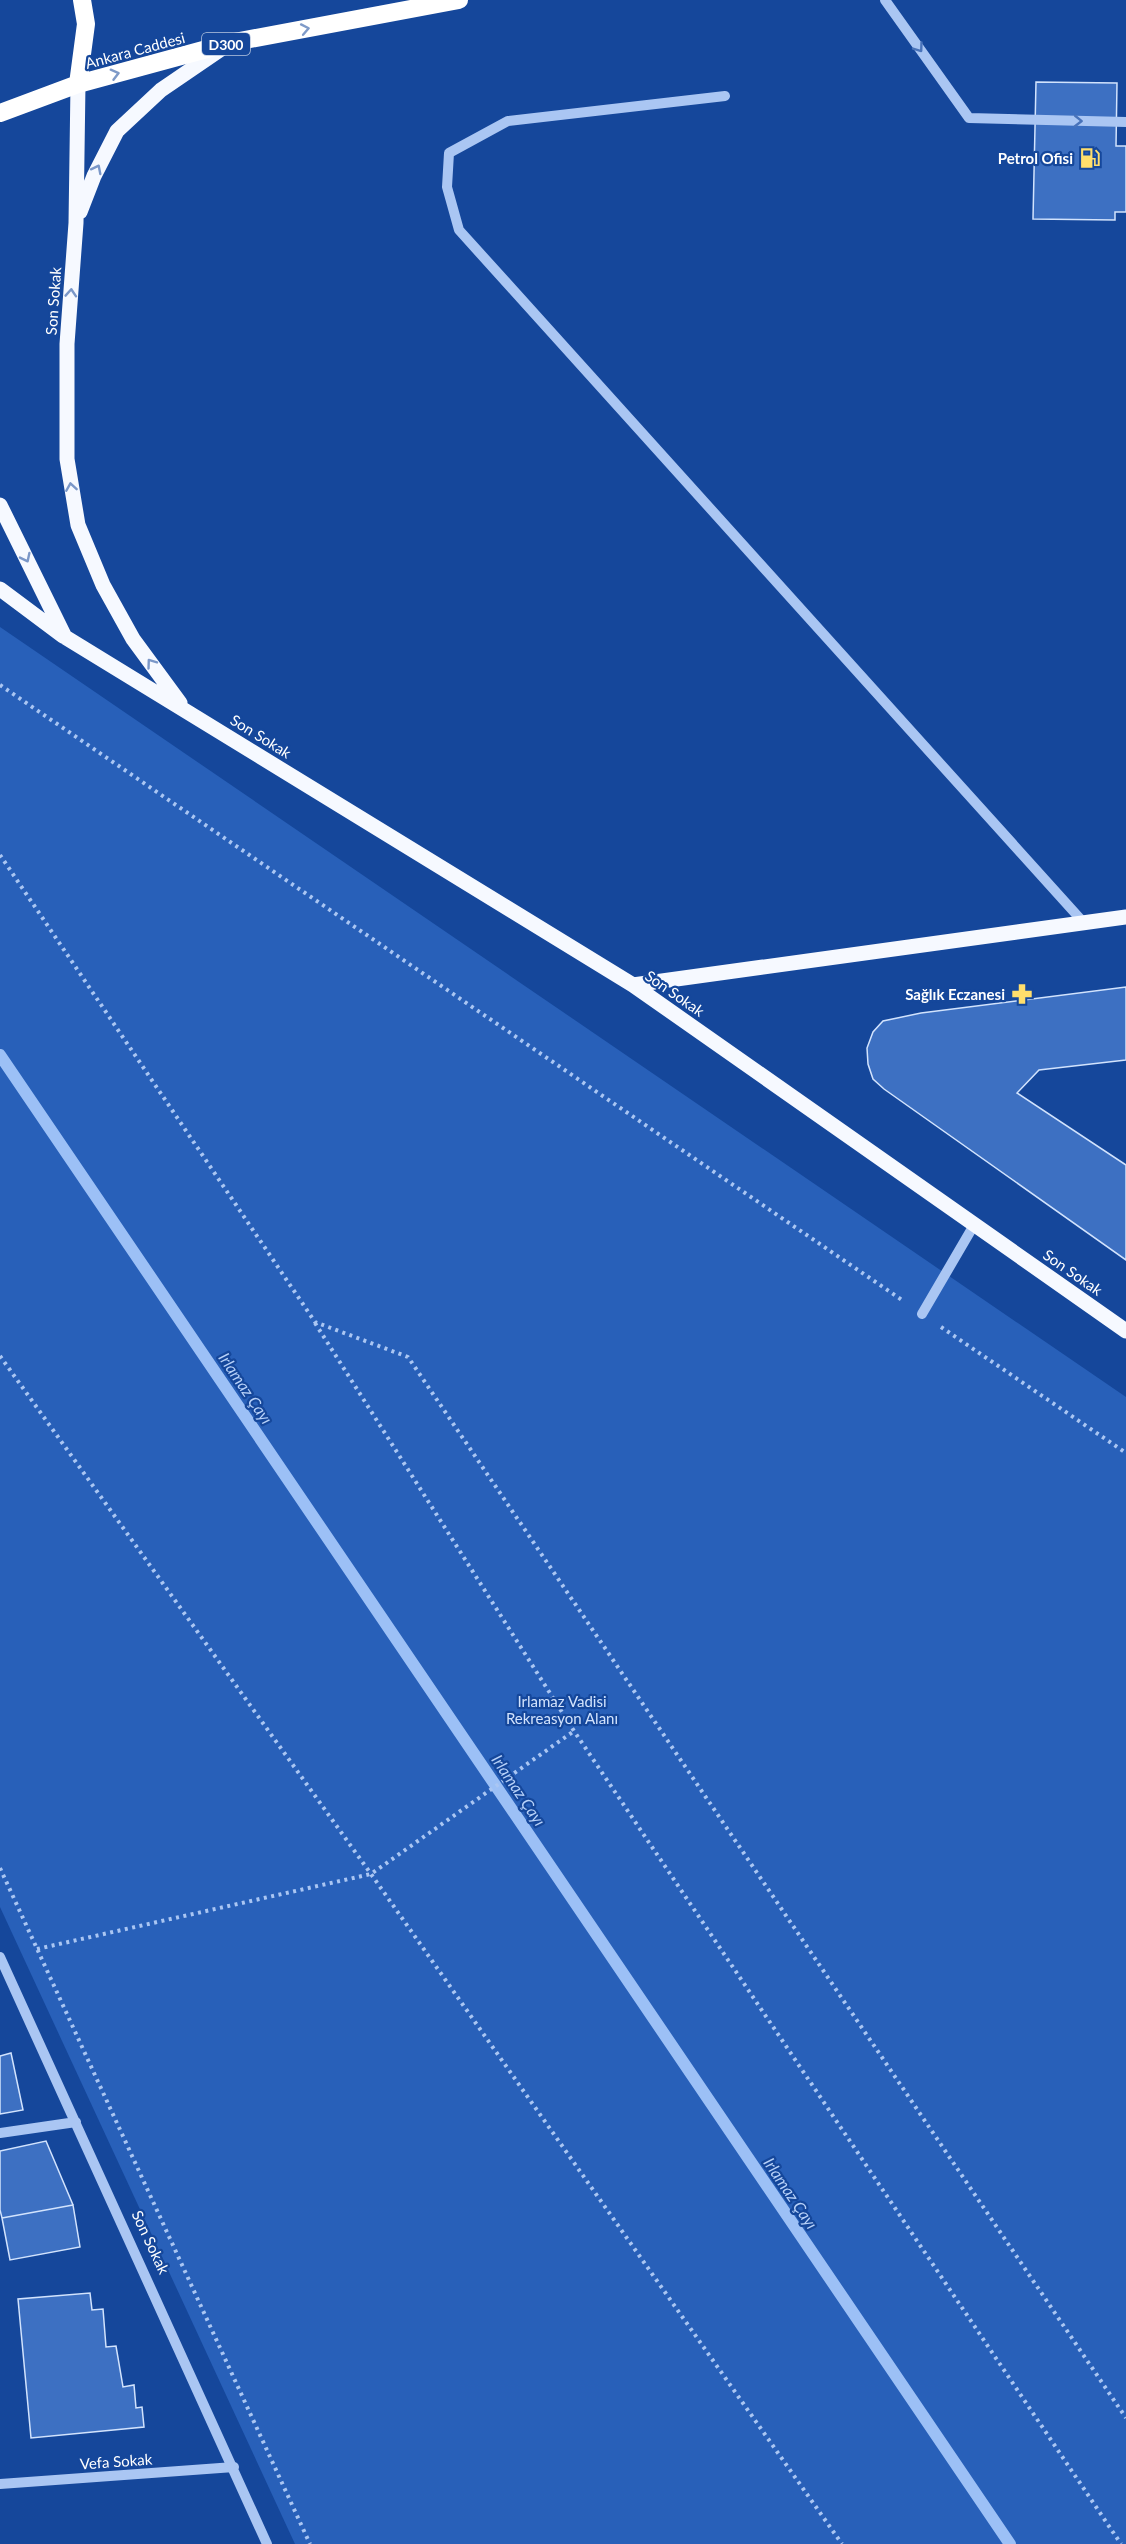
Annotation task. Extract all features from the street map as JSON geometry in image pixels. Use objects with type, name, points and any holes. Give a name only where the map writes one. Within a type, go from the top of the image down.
[{"type":"highway","points":[[78,84],[86,24],[82,0]]},
{"type":"highway","name":"Ankara Caddesi","points":[[0,113],[78,84],[229,43],[459,0]]},
{"type":"main road","name":"Son Sokak","points":[[76,223],[94,176],[117,131],[161,90],[229,43]]},
{"type":"main road","name":"Son Sokak","points":[[78,84],[76,223],[68,344],[67,459],[78,525],[104,585],[133,639],[185,710]]},
{"type":"main road","points":[[0,505],[65,637]]},
{"type":"main road","name":"Son Sokak","points":[[0,589],[65,637],[633,985],[1126,1331]]},
{"type":"main road","points":[[633,985],[1126,917]]},
{"type":"street","points":[[885,0],[969,118],[1126,122]]},
{"type":"street","points":[[725,96],[508,121],[449,153],[447,187],[459,230],[1084,923]]},
{"type":"street","points":[[922,1314],[974,1225]]},
{"type":"street","name":"Son Sokak","points":[[0,1957],[234,2467],[267,2544]]},
{"type":"street","points":[[0,2133],[76,2122]]},
{"type":"street","name":"Vefa Sokak","points":[[0,2484],[234,2467]]},
{"type":"path","points":[[0,685],[1126,1453]]},
{"type":"path","points":[[0,855],[315,1322],[574,1731],[1121,2544]]},
{"type":"path","points":[[315,1322],[408,1357],[1126,2418]]},
{"type":"path","points":[[0,1356],[371,1874],[842,2544]]},
{"type":"path","points":[[37,1949],[371,1874],[574,1731]]},
{"type":"path","points":[[0,1868],[310,2544]]},
{"type":"green space","name":"Irlamaz Vadisi Rekreasyon Alanı","points":[[0,627],[1126,1397],[1126,2544],[295,2544],[0,1907]]},
{"type":"building","points":[[1036,82],[1117,83],[1116,146],[1126,146],[1126,212],[1115,212],[1115,220],[1033,219]]},
{"type":"building","points":[[1126,987],[1126,1060],[1039,1070],[1017,1093],[1126,1165],[1126,1260],[884,1089],[873,1079],[868,1064],[867,1048],[873,1032],[883,1021],[921,1013]]},
{"type":"building","points":[[11,2053],[23,2110],[0,2114],[0,2056]]},
{"type":"building","points":[[46,2141],[73,2205],[2,2218],[0,2151]]},
{"type":"building","points":[[73,2205],[80,2247],[10,2260],[2,2218]]},
{"type":"building","points":[[90,2293],[92,2310],[103,2309],[106,2347],[116,2346],[123,2387],[134,2385],[136,2408],[142,2407],[144,2427],[31,2438],[18,2299]]},
{"type":"waterway","name":"Irlamaz Çayı","points":[[0,1055],[1010,2544]]},
{"type":"place","name":"Petrol Ofisi","points":[[1090,158]]},
{"type":"place","name":"Sağlık Eczanesi","points":[[1022,994]]}]
